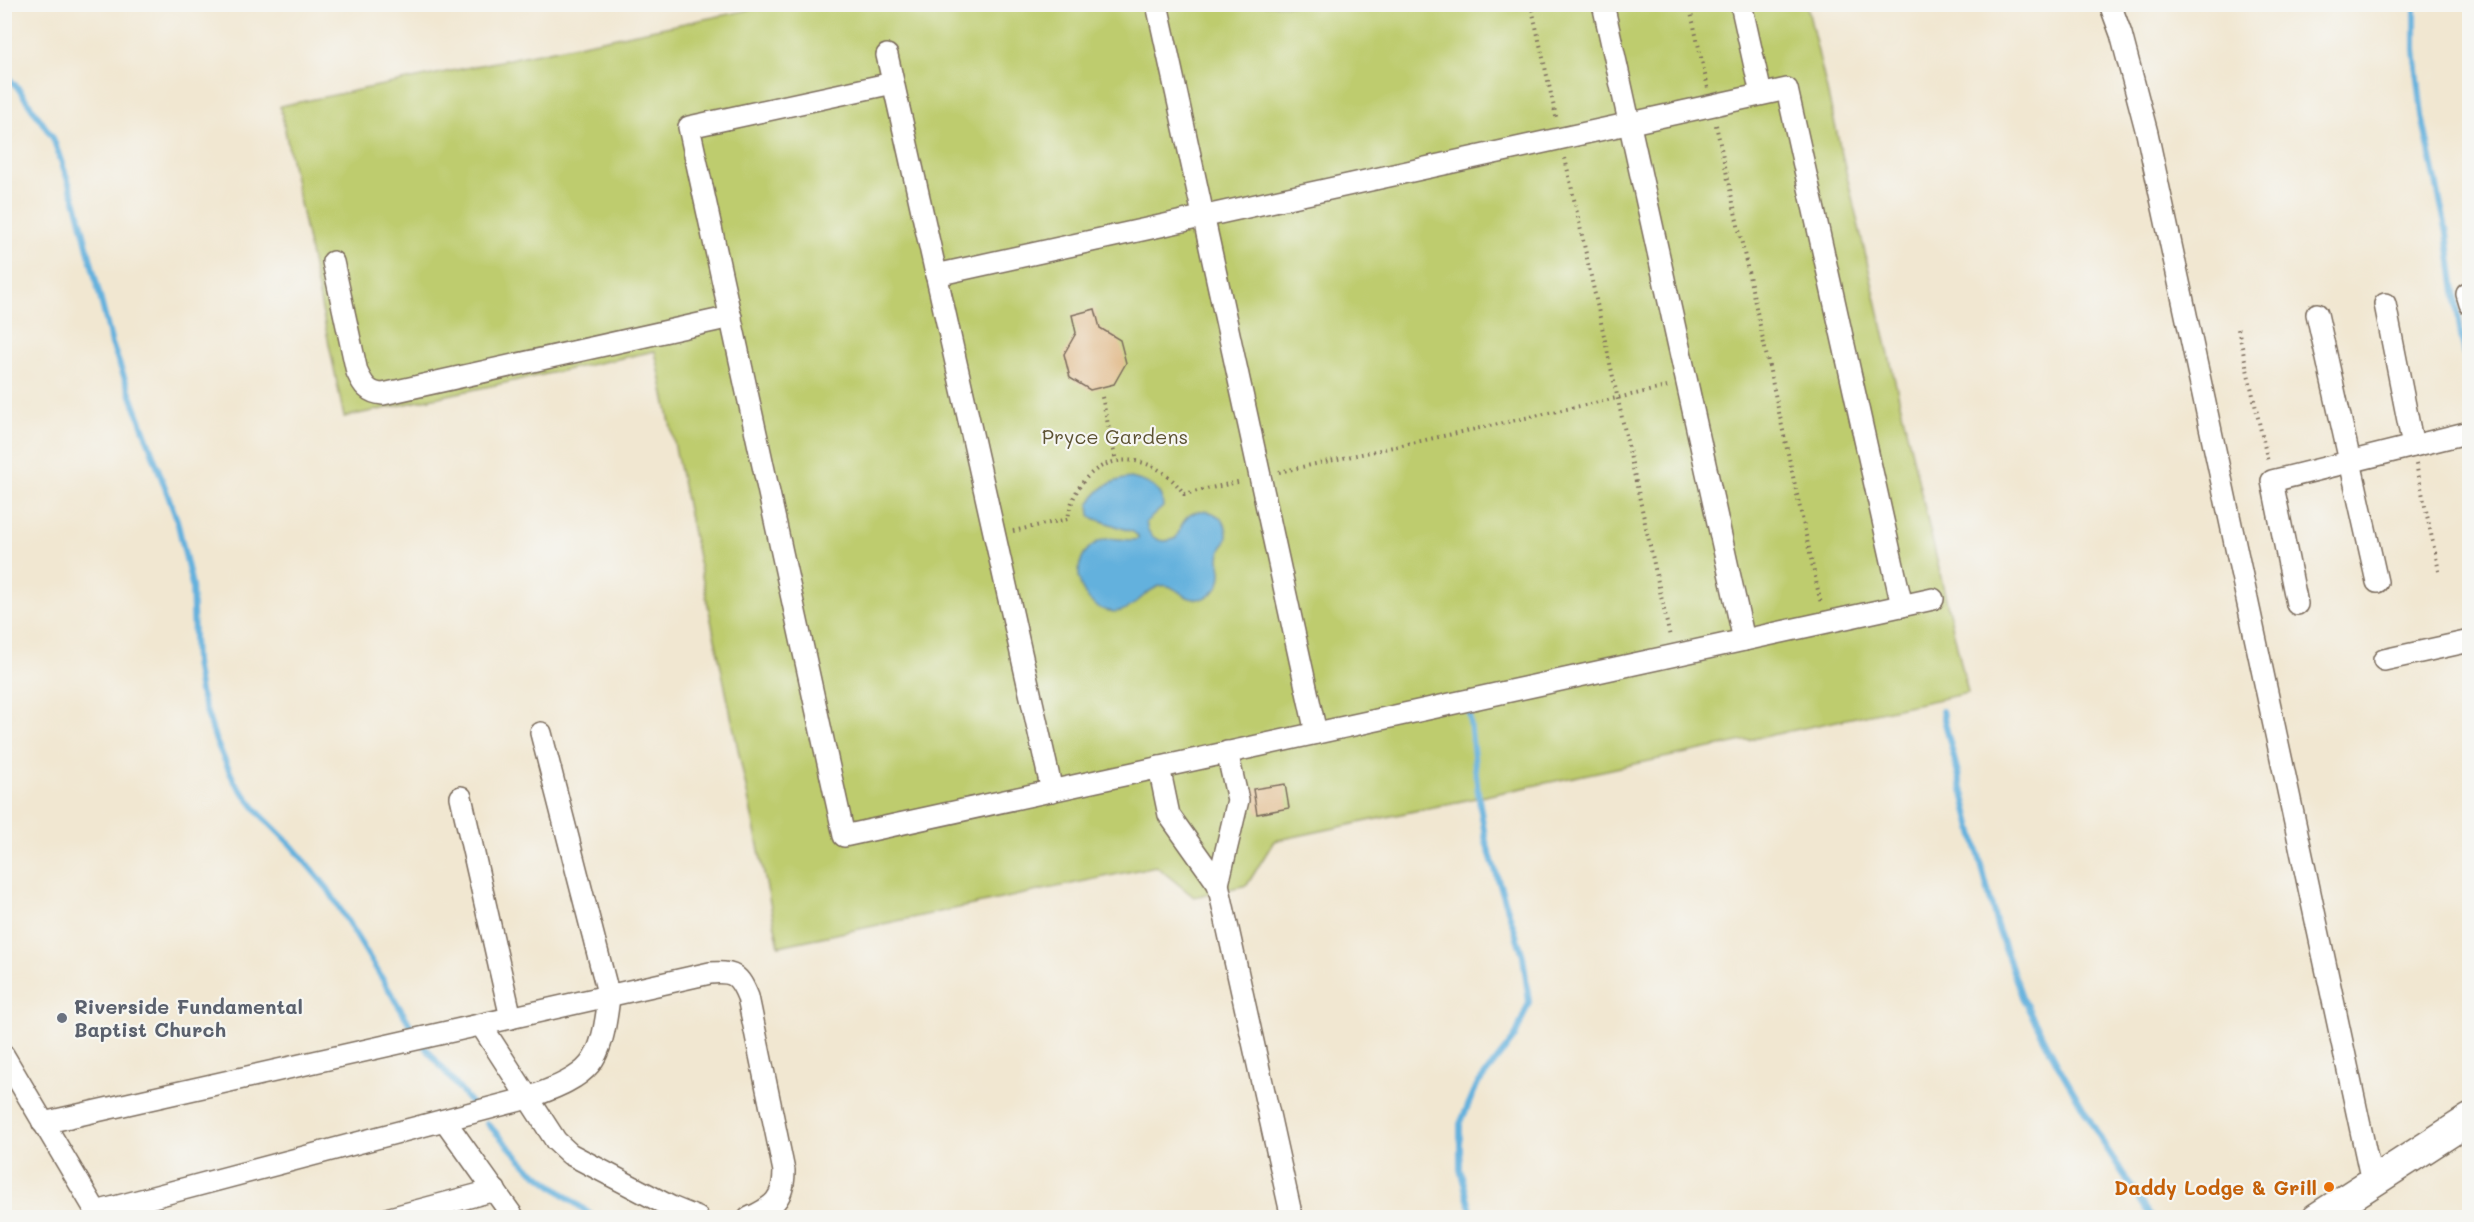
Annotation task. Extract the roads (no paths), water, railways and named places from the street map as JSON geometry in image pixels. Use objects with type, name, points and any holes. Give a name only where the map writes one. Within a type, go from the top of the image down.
[{"type":"highway","points":[[2317,1218],[2469,1119]]},
{"type":"street","points":[[1157,4],[1316,733]]},
{"type":"street","points":[[1603,4],[1744,640]]},
{"type":"street","points":[[1741,4],[1761,94]]},
{"type":"street","points":[[2110,4],[2121,34],[2147,133],[2372,1182]]},
{"type":"street","points":[[887,55],[1052,791]]},
{"type":"street","points":[[893,83],[689,127],[844,836],[1933,599]]},
{"type":"street","points":[[936,275],[1787,88],[1902,606]]},
{"type":"street","points":[[333,262],[357,372],[363,385],[373,393],[383,394],[731,317]]},
{"type":"street","points":[[2385,304],[2413,446]]},
{"type":"street","points":[[2317,314],[2348,462],[2377,582]]},
{"type":"street","points":[[2297,604],[2272,481],[2469,432]]},
{"type":"street","points":[[2384,660],[2469,641]]},
{"type":"street","points":[[4,1056],[98,1215],[528,1098],[566,1084],[586,1070],[596,1055],[605,1034],[609,997],[541,733]]},
{"type":"street","points":[[1218,884],[1238,800],[1227,752]]},
{"type":"street","points":[[1159,767],[1169,815],[1218,884],[1292,1218]]},
{"type":"street","points":[[461,797],[511,1018]]},
{"type":"street","points":[[43,1123],[710,973],[724,972],[735,975],[748,997],[784,1172],[784,1188],[777,1200],[749,1218]]},
{"type":"street","points":[[481,1025],[556,1141],[570,1154],[670,1207],[698,1218]]},
{"type":"street","points":[[445,1121],[514,1218]]},
{"type":"street","points":[[390,1218],[495,1190]]},
{"type":"water","points":[[1131,478],[1149,484],[1160,495],[1163,507],[1146,522],[1147,528],[1156,539],[1166,541],[1176,538],[1185,520],[1196,512],[1214,514],[1223,521],[1227,537],[1219,555],[1220,582],[1215,591],[1207,597],[1192,599],[1165,585],[1153,589],[1130,607],[1117,612],[1097,607],[1083,590],[1079,580],[1079,569],[1088,549],[1103,540],[1138,539],[1133,532],[1090,515],[1089,505],[1101,489]]},
{"type":"waterway","points":[[2415,4],[2415,50],[2422,116],[2447,233],[2461,336],[2470,376]]},
{"type":"waterway","points":[[4,73],[18,88],[53,138],[77,206],[112,344],[177,520],[192,585],[195,662],[200,692],[216,741],[234,781],[260,814],[291,845],[328,889],[412,1028]]},
{"type":"waterway","points":[[1942,711],[1997,926],[2022,997],[2105,1146],[2152,1218]]},
{"type":"waterway","points":[[1469,712],[1486,842],[1523,956],[1529,1002],[1515,1037],[1477,1085],[1460,1124],[1460,1169],[1473,1218]]},
{"type":"waterway","points":[[425,1047],[471,1103]]},
{"type":"waterway","points":[[487,1123],[529,1168],[595,1218]]},
{"type":"place","name":"Riverside Fundamental Baptist Church","points":[[62,1018]]},
{"type":"place","name":"Daddy Lodge & Grill","points":[[2329,1187]]},
{"type":"park label","name":"Pryce Gardens","points":[[1115,436]]}]
